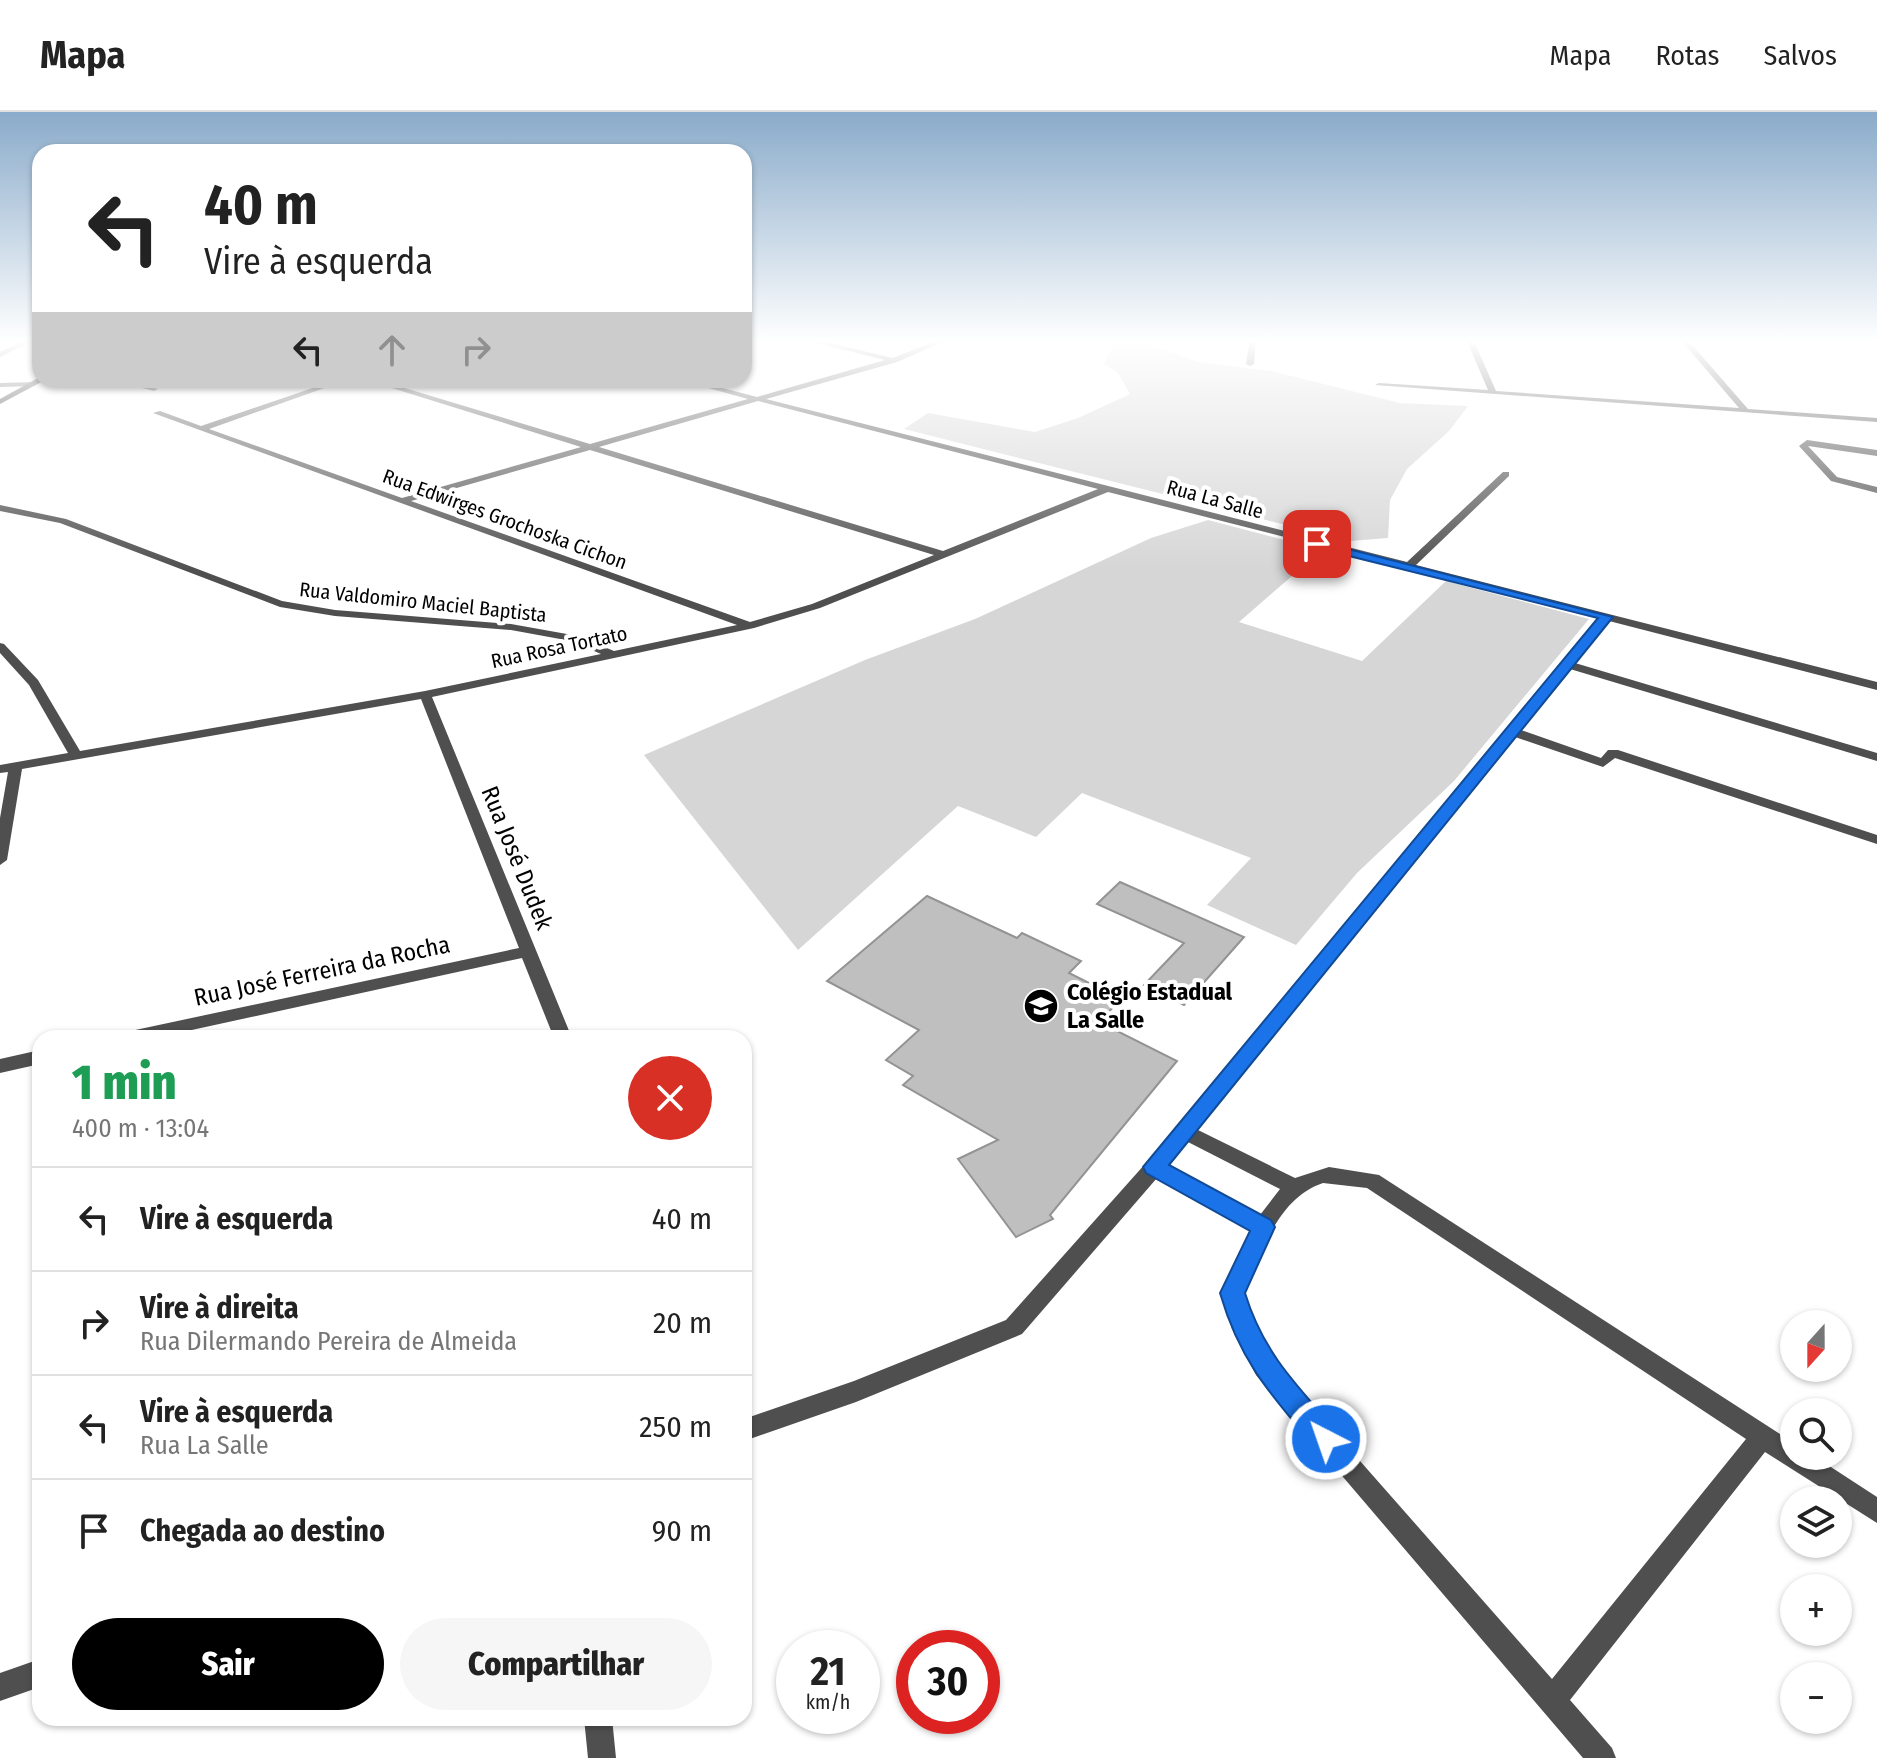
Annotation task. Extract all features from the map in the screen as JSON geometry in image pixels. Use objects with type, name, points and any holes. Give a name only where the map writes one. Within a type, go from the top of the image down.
[{"type":"street","name":"Rua Edwirges Grochoska Cichon","points":[[165,416],[750,626]]},
{"type":"street","points":[[200,429],[238,416]]},
{"type":"street","points":[[485,416],[946,555]]},
{"type":"street","points":[[401,501],[700,416]]},
{"type":"street","name":"Rua La Salle","points":[[823,416],[1407,568],[1877,686]]},
{"type":"street","points":[[1822,416],[1877,420]]},
{"type":"street","points":[[1877,453],[1807,443],[1803,446],[1834,479],[1877,490]]},
{"type":"street","points":[[1407,568],[1506,474]]},
{"type":"street","name":"Rua Rosa Tortato","points":[[0,769],[425,695],[750,626],[816,606],[1106,489]]},
{"type":"street","name":"Rua Valdomiro Maciel Baptista","points":[[0,508],[63,521],[280,604],[335,613],[511,627],[574,638],[615,656]]},
{"type":"street","points":[[752,1427],[856,1391],[1014,1327],[1185,1132],[1606,617]]},
{"type":"street","points":[[0,646],[34,683],[76,756]]},
{"type":"street","points":[[1567,664],[1877,757]]},
{"type":"street","name":"Rua José Dudek","points":[[425,695],[560,1030]]},
{"type":"street","points":[[1512,731],[1603,763],[1613,753],[1877,840]]},
{"type":"street","points":[[0,860],[16,766]]},
{"type":"street","name":"Rua José Ferreira da Rocha","points":[[163,1030],[528,951]]},
{"type":"street","points":[[0,1066],[32,1059]]},
{"type":"street","points":[[1185,1132],[1294,1187]]},
{"type":"street","points":[[1154,1167],[1263,1227]]},
{"type":"street","points":[[1602,1758],[1264,1368],[1243,1329],[1233,1293],[1263,1227],[1294,1187],[1323,1175],[1372,1181],[1877,1511]]},
{"type":"street","points":[[1552,1701],[1761,1438]]},
{"type":"street","points":[[0,1687],[32,1676]]},
{"type":"street","points":[[599,1726],[602,1758]]},
{"type":"shaded area","points":[[924,416],[944,416],[1035,432],[1078,418],[1461,416],[1449,431],[1407,469],[1390,500],[1388,538],[1350,541],[904,429]]},
{"type":"shaded area","points":[[1208,520],[1322,550],[1239,622],[1362,661],[1446,581],[1589,619],[1454,781],[1357,873],[1296,945],[1207,905],[1251,858],[1082,793],[1036,837],[958,806],[798,950],[644,755],[865,660],[975,619],[1151,538]]},
{"type":"building","points":[[1120,882],[1244,937],[1184,1005],[1144,985],[1184,943],[1097,904]]},
{"type":"building","points":[[927,896],[1017,938],[1022,933],[1081,961],[1069,973],[1121,999],[1099,1022],[1177,1061],[1050,1215],[1053,1219],[1016,1237],[958,1159],[998,1140],[903,1085],[913,1076],[886,1060],[919,1030],[827,981]]},
{"type":"place","name":"Colégio Estadual La Salle","points":[[1041,1006]]},
{"type":"route","points":[[1317,544],[1606,617],[1154,1167],[1263,1227],[1233,1293],[1243,1329],[1264,1368],[1326,1439]]}]
